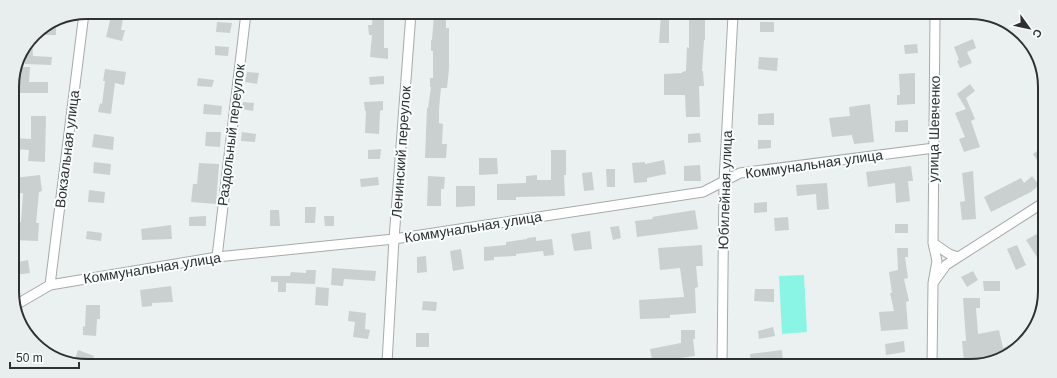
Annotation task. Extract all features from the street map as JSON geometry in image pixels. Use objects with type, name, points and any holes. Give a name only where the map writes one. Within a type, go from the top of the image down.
[{"type":"street","name":"Вокзальная улица","points":[[50,285],[83,19]]},
{"type":"street","name":"Раздольный переулок","points":[[218,257],[245,19]]},
{"type":"street","name":"Ленинский переулок","points":[[387,359],[394,239],[411,19]]},
{"type":"street","name":"Юбилейная улица","points":[[722,359],[724,181],[733,19]]},
{"type":"street","name":"улица Шевченко","points":[[932,359],[933,283],[937,261],[933,243],[935,19]]},
{"type":"street","name":"Коммунальная улица","points":[[20,303],[50,285],[218,257],[394,239],[703,192],[740,173],[934,148]]},
{"type":"street","points":[[933,283],[946,265],[1038,206]]},
{"type":"street","points":[[933,243],[949,254],[958,257]]},
{"type":"green space","points":[[804,275],[807,332],[782,334],[779,276]]},
{"type":"building","points":[[110,19],[123,19],[121,30],[125,30],[122,41],[106,37]]},
{"type":"building","points":[[373,19],[384,19],[384,48],[388,48],[388,59],[370,57],[372,35],[369,35],[368,25],[372,25]]},
{"type":"building","points":[[434,19],[446,19],[446,28],[449,28],[449,69],[447,88],[441,88],[439,123],[443,124],[442,144],[447,144],[446,158],[425,158],[427,108],[431,87],[430,78],[433,78],[433,51],[431,51]]},
{"type":"building","points":[[661,19],[669,19],[669,43],[659,43]]},
{"type":"building","points":[[689,19],[705,19],[705,40],[702,71],[704,86],[699,86],[700,117],[686,117],[685,95],[664,95],[664,74],[682,73],[686,71],[687,47],[689,48]]},
{"type":"building","points":[[217,22],[232,23],[230,33],[216,32]]},
{"type":"building","points":[[760,22],[774,22],[774,32],[760,32]]},
{"type":"building","points":[[56,26],[56,35],[43,35]]},
{"type":"building","points":[[973,39],[976,48],[967,52],[972,63],[960,68],[957,61],[959,60],[954,47]]},
{"type":"building","points":[[917,44],[918,53],[905,54],[904,45]]},
{"type":"building","points":[[32,46],[33,56],[52,57],[51,65],[25,64],[25,59]]},
{"type":"building","points":[[215,46],[229,47],[228,56],[215,55]]},
{"type":"building","points":[[759,57],[778,58],[777,71],[758,69]]},
{"type":"building","points":[[22,67],[30,67],[29,82],[48,82],[48,93],[19,93],[20,74]]},
{"type":"building","points":[[105,69],[126,72],[124,85],[115,83],[111,114],[98,112],[100,103],[102,104]]},
{"type":"building","points":[[247,72],[259,73],[257,84],[245,82]]},
{"type":"building","points":[[915,73],[915,104],[897,105],[897,95],[900,95],[899,74]]},
{"type":"building","points":[[384,76],[384,84],[370,85],[369,77]]},
{"type":"building","points":[[198,78],[214,80],[212,87],[197,86]]},
{"type":"building","points":[[970,84],[975,91],[966,98],[975,119],[971,121],[980,147],[964,152],[959,139],[965,137],[955,113],[966,109],[957,94]]},
{"type":"building","points":[[383,101],[383,110],[380,111],[379,134],[365,133],[366,111],[364,102]]},
{"type":"building","points":[[243,102],[254,103],[253,111],[242,109]]},
{"type":"building","points":[[204,104],[222,106],[221,115],[203,114]]},
{"type":"building","points":[[870,104],[874,142],[854,144],[852,135],[832,137],[829,118],[850,116],[849,107]]},
{"type":"building","points":[[774,113],[774,125],[758,125],[758,114]]},
{"type":"building","points":[[31,116],[46,116],[45,162],[28,161],[29,150],[19,149],[19,138],[31,139]]},
{"type":"building","points":[[908,120],[908,132],[895,132],[895,121]]},
{"type":"building","points":[[206,132],[221,132],[220,147],[205,146]]},
{"type":"building","points":[[242,132],[256,134],[255,142],[241,141]]},
{"type":"building","points":[[700,133],[701,142],[688,143],[688,134]]},
{"type":"building","points":[[94,134],[114,137],[113,150],[92,147]]},
{"type":"building","points":[[758,140],[771,140],[771,148],[758,149]]},
{"type":"building","points":[[381,149],[380,159],[368,159],[368,150]]},
{"type":"building","points":[[551,150],[566,150],[566,175],[564,175],[565,196],[516,197],[516,200],[497,200],[497,184],[526,183],[526,176],[537,175],[537,180],[551,180]]},
{"type":"building","points":[[1038,150],[1038,162],[1033,154]]},
{"type":"building","points":[[479,158],[497,158],[498,174],[479,175]]},
{"type":"building","points":[[664,160],[666,174],[647,178],[647,182],[634,183],[632,163],[645,162],[645,164]]},
{"type":"building","points":[[94,162],[111,164],[110,175],[93,173]]},
{"type":"building","points":[[199,163],[219,164],[216,204],[191,202],[193,184],[197,184]]},
{"type":"building","points":[[700,165],[701,181],[684,181],[684,166]]},
{"type":"building","points":[[911,166],[913,181],[908,181],[910,201],[896,203],[895,183],[868,187],[866,172]]},
{"type":"building","points":[[606,169],[615,169],[615,187],[607,187]]},
{"type":"building","points":[[973,171],[976,219],[962,220],[960,202],[965,201],[962,173]]},
{"type":"building","points":[[592,172],[594,190],[584,191],[582,173]]},
{"type":"building","points":[[40,175],[42,191],[39,192],[36,223],[39,223],[38,241],[19,240],[19,222],[21,222],[23,193],[19,193],[19,177]]},
{"type":"building","points":[[428,176],[445,177],[444,189],[441,189],[441,206],[427,206]]},
{"type":"building","points":[[1032,176],[1038,186],[1031,192],[991,212],[984,197],[1021,178],[1024,183]]},
{"type":"building","points":[[378,177],[379,185],[361,187],[360,179]]},
{"type":"building","points":[[827,183],[829,209],[817,210],[816,194],[797,196],[796,185]]},
{"type":"building","points":[[456,186],[475,186],[475,206],[456,207]]},
{"type":"building","points":[[89,190],[105,192],[104,203],[88,202]]},
{"type":"building","points":[[767,202],[767,212],[754,213],[754,203]]},
{"type":"building","points":[[305,207],[316,207],[315,223],[305,223]]},
{"type":"building","points":[[270,210],[279,210],[280,226],[270,226]]},
{"type":"building","points":[[695,210],[698,229],[637,237],[635,221],[653,219],[652,217]]},
{"type":"building","points":[[206,216],[206,226],[189,226],[189,217]]},
{"type":"building","points":[[324,216],[334,216],[334,226],[325,226]]},
{"type":"building","points":[[788,217],[789,230],[775,231],[774,218]]},
{"type":"building","points":[[895,224],[908,224],[908,233],[895,233]]},
{"type":"building","points":[[171,225],[172,239],[142,240],[141,229]]},
{"type":"building","points":[[619,226],[621,238],[613,240],[610,227]]},
{"type":"building","points":[[87,231],[102,233],[101,241],[86,239]]},
{"type":"building","points":[[590,231],[592,249],[574,251],[571,234]]},
{"type":"building","points":[[1038,233],[1038,259],[1026,240]]},
{"type":"building","points":[[536,237],[536,241],[552,239],[554,255],[544,256],[543,251],[516,254],[516,256],[494,257],[494,260],[484,261],[484,247],[506,245],[506,242]]},
{"type":"building","points":[[702,245],[703,266],[696,266],[698,287],[695,288],[696,313],[670,315],[670,318],[640,319],[639,300],[684,297],[680,268],[660,270],[658,248]]},
{"type":"building","points":[[1017,245],[1026,265],[1016,270],[1007,249]]},
{"type":"building","points":[[897,248],[908,248],[908,257],[905,257],[908,278],[904,279],[909,301],[906,302],[908,329],[881,331],[879,312],[894,311],[890,293],[892,293],[889,272],[898,270]]},
{"type":"building","points":[[461,249],[464,269],[453,271],[450,251]]},
{"type":"building","points":[[426,256],[427,272],[417,273],[417,257]]},
{"type":"building","points":[[28,260],[30,273],[19,274],[19,262]]},
{"type":"building","points":[[332,268],[376,271],[375,281],[344,279],[343,286],[331,285]]},
{"type":"building","points":[[306,270],[316,270],[315,284],[286,283],[286,292],[278,292],[278,282],[271,282],[271,276],[290,276],[291,272],[306,273]]},
{"type":"building","points":[[973,271],[978,280],[967,287],[961,277]]},
{"type":"building","points":[[983,281],[1000,281],[1000,291],[984,291]]},
{"type":"building","points":[[171,286],[173,302],[152,303],[152,306],[142,307],[140,290]]},
{"type":"building","points":[[316,287],[329,288],[328,306],[315,305]]},
{"type":"building","points":[[755,289],[774,289],[774,302],[754,301]]},
{"type":"building","points":[[963,298],[980,298],[980,308],[976,308],[978,334],[999,330],[1003,348],[1014,342],[996,354],[983,358],[964,359],[962,341],[966,341]]},
{"type":"building","points":[[423,301],[437,302],[436,311],[422,310]]},
{"type":"building","points":[[86,305],[100,305],[100,319],[97,319],[96,336],[83,335]]},
{"type":"building","points":[[349,311],[366,313],[365,329],[370,330],[368,339],[353,337],[355,322],[348,321]]},
{"type":"building","points":[[773,327],[775,336],[759,339],[758,331]]},
{"type":"building","points":[[681,330],[695,330],[695,339],[693,339],[695,356],[673,359],[652,359],[650,349],[681,343]]},
{"type":"building","points":[[416,333],[429,333],[429,347],[416,347]]},
{"type":"building","points":[[904,341],[905,352],[886,355],[885,344]]},
{"type":"building","points":[[78,350],[94,356],[93,359],[75,358]]},
{"type":"building","points":[[782,350],[783,359],[750,359],[750,354]]}]
